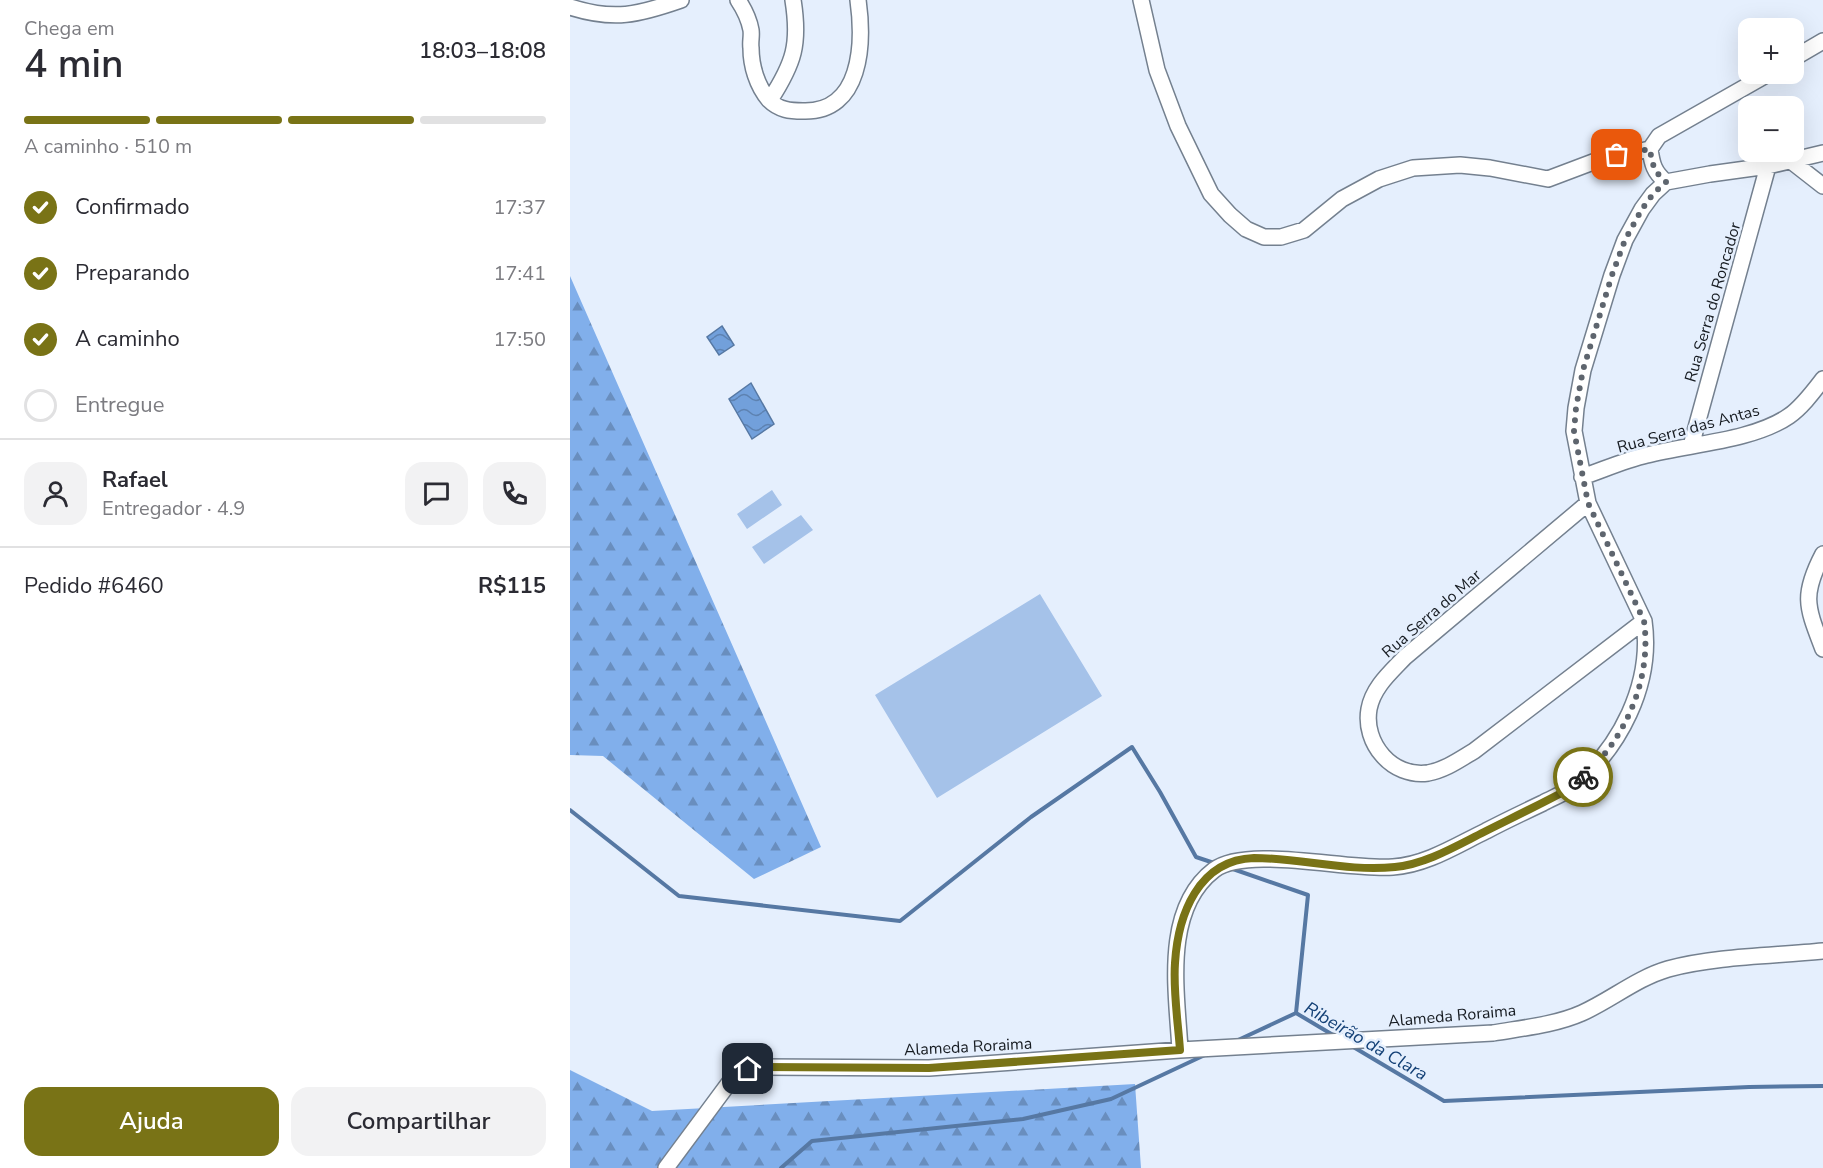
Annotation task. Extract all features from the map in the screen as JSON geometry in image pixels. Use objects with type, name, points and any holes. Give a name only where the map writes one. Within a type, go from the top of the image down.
[{"type":"street","points":[[570,7],[593,14],[614,16],[652,10],[681,0]]},
{"type":"street","points":[[738,0],[752,32],[750,47],[758,82],[770,100],[785,110],[814,111],[830,106],[852,81],[859,61],[861,39],[858,0]]},
{"type":"street","points":[[770,100],[787,74],[795,45],[797,32],[793,0]]},
{"type":"street","points":[[1141,0],[1157,70],[1178,126],[1211,194],[1246,229],[1264,237],[1281,237],[1304,230],[1342,199],[1379,179],[1413,168],[1460,165],[1548,179],[1601,159],[1650,149]]},
{"type":"street","points":[[1804,52],[1823,41]]},
{"type":"street","points":[[1666,182],[1658,176],[1652,166],[1650,149],[1659,136],[1750,84]]},
{"type":"street","points":[[1804,158],[1823,153]]},
{"type":"street","points":[[1180,1050],[1175,964],[1181,924],[1191,898],[1215,870],[1232,860],[1254,858],[1375,868],[1397,867],[1440,854],[1569,789],[1602,760],[1621,730],[1638,694],[1644,664],[1646,636],[1644,621],[1588,503],[1574,431],[1583,370],[1612,275],[1625,240],[1642,209],[1666,182],[1786,162]]},
{"type":"street","points":[[1792,162],[1823,183]]},
{"type":"street","name":"Rua Serra do Roncador","points":[[1691,446],[1768,166]]},
{"type":"street","name":"Rua Serra das Antas","points":[[1582,477],[1645,455],[1747,433],[1774,424],[1790,416],[1823,380]]},
{"type":"street","name":"Rua Serra do Mar","points":[[1588,503],[1405,657],[1384,678],[1369,708],[1368,723],[1371,738],[1378,752],[1388,763],[1413,772],[1427,773],[1449,767],[1644,621]]},
{"type":"street","points":[[1823,554],[1811,577],[1808,592],[1808,608],[1823,649]]},
{"type":"street","name":"Alameda Roraima","points":[[666,1168],[729,1083],[748,1069],[760,1067],[929,1068],[1180,1050],[1493,1033],[1535,1026],[1580,1014],[1666,970],[1699,963],[1823,951]]},
{"type":"shaded area","points":[[772,490],[782,505],[747,529],[737,514]]},
{"type":"shaded area","points":[[801,515],[813,530],[764,564],[752,547]]},
{"type":"shaded area","points":[[1040,594],[1102,696],[937,798],[875,695]]},
{"type":"green space","points":[[570,276],[821,847],[754,879],[603,756],[570,755]]},
{"type":"green space","points":[[570,1070],[652,1111],[1135,1084],[1141,1168],[570,1168]]},
{"type":"water","points":[[722,326],[734,345],[719,355],[707,337]]},
{"type":"water","points":[[751,383],[774,424],[752,439],[729,399]]},
{"type":"waterway","points":[[570,810],[679,896],[900,921],[1031,817],[1132,747],[1196,857],[1217,864]]},
{"type":"waterway","points":[[1230,868],[1308,895],[1296,1013]]},
{"type":"waterway","name":"Ribeirão da Clara","points":[[1236,1041],[1296,1013],[1333,1035]]},
{"type":"waterway","name":"Ribeirão da Clara","points":[[1350,1045],[1444,1101],[1749,1087],[1823,1086]]},
{"type":"waterway","name":"Ribeirão da Clara","points":[[781,1168],[812,1141],[1023,1119],[1111,1099],[1207,1054]]},
{"type":"way so far","points":[[1583,777],[1602,760],[1621,730],[1638,694],[1644,664],[1646,636],[1644,621],[1588,503],[1574,431],[1583,370],[1612,275],[1625,240],[1642,209],[1666,182],[1658,176],[1652,166],[1650,149],[1617,155]]},
{"type":"route","points":[[748,1069],[760,1067],[929,1068],[1180,1050],[1175,964],[1181,924],[1191,898],[1215,870],[1232,860],[1254,858],[1375,868],[1397,867],[1440,854],[1569,789],[1583,777]]}]
